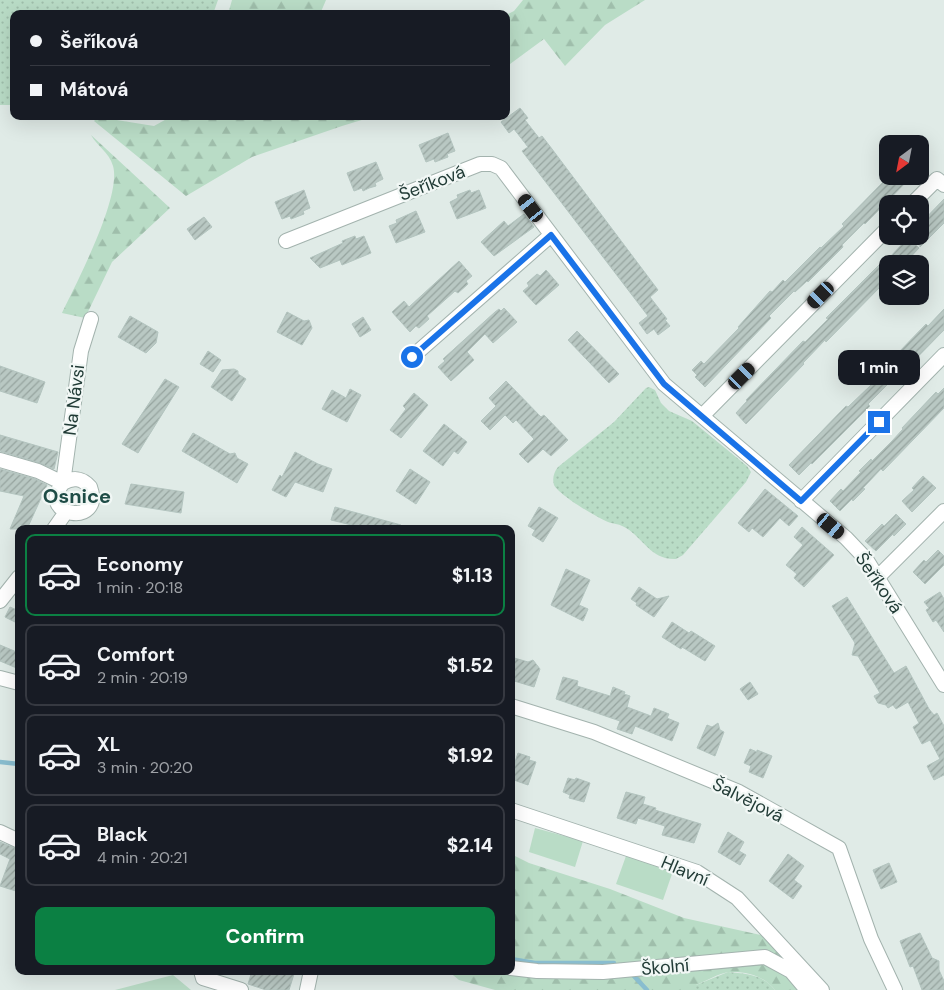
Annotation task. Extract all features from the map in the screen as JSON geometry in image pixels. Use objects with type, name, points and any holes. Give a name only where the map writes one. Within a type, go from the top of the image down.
[{"type":"street","name":"Šeříková","points":[[286,241],[480,164],[492,164],[501,168],[664,384],[857,549],[866,559],[944,685]]},
{"type":"street","points":[[923,195],[940,182]]},
{"type":"street","points":[[412,357],[551,235]]},
{"type":"street","points":[[702,416],[879,237]]},
{"type":"street","name":"Na Návsi","points":[[66,512],[58,503],[57,498],[59,487],[63,483],[81,351],[91,319]]},
{"type":"street","points":[[801,501],[944,356]]},
{"type":"street","points":[[0,460],[38,471],[63,483],[74,478],[90,487],[92,499],[87,509],[77,514],[66,512],[57,525]]},
{"type":"street","points":[[877,578],[944,511]]},
{"type":"street","points":[[0,601],[15,582]]},
{"type":"street","points":[[0,678],[15,682]]},
{"type":"street","name":"Šalvějová","points":[[515,707],[594,732],[739,792],[839,848],[871,939],[895,990]]},
{"type":"street","name":"Hlavní","points":[[515,811],[697,872],[737,898],[822,990]]},
{"type":"street","points":[[0,832],[15,839]]},
{"type":"street","name":"Školní","points":[[515,968],[537,971],[603,972],[765,957],[791,971],[807,990]]},
{"type":"street","points":[[203,975],[204,978],[241,990]]},
{"type":"street","points":[[307,990],[309,975]]},
{"type":"green space","points":[[0,0],[218,0],[214,10],[10,10],[10,105],[0,105]]},
{"type":"green space","points":[[232,0],[326,0],[322,10],[229,10]]},
{"type":"green space","points":[[523,0],[645,0],[605,25],[565,66],[544,39],[510,64],[510,13]]},
{"type":"green space","points":[[117,120],[154,126],[165,120],[362,120],[252,157],[186,196],[94,121]]},
{"type":"green space","points":[[91,135],[170,208],[112,262],[85,318],[62,313],[87,262],[105,218],[114,180],[111,161]]},
{"type":"green space","points":[[649,387],[655,390],[661,403],[669,411],[692,421],[747,466],[751,472],[746,482],[683,555],[676,559],[654,553],[626,528],[608,522],[578,505],[557,489],[553,482],[555,471],[558,467],[614,422]]},
{"type":"green space","points":[[535,828],[583,841],[575,867],[529,852]]},
{"type":"green space","points":[[515,856],[529,863],[610,889],[684,918],[765,936],[778,952],[802,990],[775,990],[766,981],[755,975],[736,972],[712,977],[696,985],[696,990],[495,990],[459,980],[453,975],[515,975]]},
{"type":"green space","points":[[626,856],[673,871],[663,900],[616,884]]},
{"type":"green space","points":[[728,972],[748,974],[759,978],[775,990],[696,990],[696,985]]},
{"type":"green space","points":[[173,975],[191,990],[115,990]]},
{"type":"building","points":[[520,108],[528,118],[525,120],[539,138],[542,136],[658,290],[650,297],[667,319],[665,320],[670,326],[658,335],[654,329],[647,334],[639,323],[648,316],[522,151],[528,147],[514,129],[509,133],[501,122],[510,120],[510,115]]},
{"type":"building","points":[[448,133],[455,151],[447,154],[448,157],[435,162],[434,159],[426,162],[419,145]]},
{"type":"building","points":[[376,162],[383,179],[375,183],[376,186],[363,191],[362,188],[354,191],[347,173]]},
{"type":"building","points":[[880,185],[903,185],[893,195],[879,195],[879,210],[842,245],[843,247],[808,282],[794,291],[769,316],[771,318],[705,387],[695,377],[697,375],[692,370],[701,361],[704,364],[739,328],[770,291],[772,292],[783,280],[785,282],[844,226],[842,224]]},
{"type":"building","points":[[304,190],[310,208],[303,211],[304,214],[291,219],[290,216],[282,219],[275,202]]},
{"type":"building","points":[[470,190],[471,193],[479,190],[486,208],[457,219],[450,202],[458,198],[457,195]]},
{"type":"building","points":[[944,199],[944,223],[929,238],[929,215]]},
{"type":"building","points":[[416,211],[425,232],[396,243],[389,226],[397,223],[396,220]]},
{"type":"building","points":[[524,214],[534,227],[494,256],[481,242],[504,221],[508,226]]},
{"type":"building","points":[[204,217],[212,227],[195,240],[187,229]]},
{"type":"building","points":[[355,236],[356,239],[364,236],[371,253],[342,265],[340,260],[320,268],[310,258],[343,243],[342,241]]},
{"type":"building","points":[[901,245],[916,245],[919,248],[912,255],[892,255]]},
{"type":"building","points":[[459,261],[472,276],[466,281],[468,284],[458,293],[455,291],[427,316],[429,319],[419,328],[416,326],[410,332],[392,312],[404,301],[409,307]]},
{"type":"building","points":[[879,265],[879,288],[826,342],[825,340],[746,424],[736,413],[746,400],[803,341],[805,342],[828,319],[826,318]]},
{"type":"building","points":[[546,270],[559,285],[536,305],[523,291],[529,286],[527,283],[537,274],[540,276]]},
{"type":"building","points":[[504,308],[517,322],[493,343],[485,334],[467,352],[474,360],[451,381],[438,367],[445,361],[443,359],[495,312],[499,309],[501,311]]},
{"type":"building","points":[[944,309],[944,330],[799,475],[789,465],[846,406],[848,407],[871,385],[869,383],[926,324],[928,326]]},
{"type":"building","points":[[287,312],[304,321],[309,320],[312,328],[302,345],[277,332]]},
{"type":"building","points":[[130,316],[158,332],[156,343],[146,353],[118,337]]},
{"type":"building","points":[[363,317],[371,330],[360,337],[352,324]]},
{"type":"building","points":[[577,331],[619,374],[609,383],[568,340]]},
{"type":"building","points":[[208,351],[221,360],[213,372],[200,364]]},
{"type":"building","points":[[0,366],[45,382],[37,403],[0,391]]},
{"type":"building","points":[[234,369],[246,379],[232,401],[211,387],[222,370]]},
{"type":"building","points":[[165,379],[179,387],[138,453],[122,444]]},
{"type":"building","points":[[506,381],[541,417],[544,415],[568,440],[551,456],[543,449],[528,463],[519,454],[534,439],[516,420],[513,423],[505,415],[490,430],[481,421],[496,406],[489,398]]},
{"type":"building","points":[[944,388],[944,408],[883,471],[881,469],[853,501],[852,499],[840,511],[830,501],[841,489],[843,491],[861,472],[859,471],[892,441],[936,392],[938,394]]},
{"type":"building","points":[[350,389],[361,395],[347,422],[322,409],[332,390],[346,398]]},
{"type":"building","points":[[414,393],[428,405],[401,438],[390,430],[406,409],[403,406]]},
{"type":"building","points":[[444,424],[467,442],[458,454],[454,451],[443,466],[423,451]]},
{"type":"building","points":[[193,433],[230,454],[235,453],[237,458],[248,464],[237,483],[182,451]]},
{"type":"building","points":[[0,435],[58,452],[54,469],[0,451]]},
{"type":"building","points":[[295,452],[332,469],[323,492],[295,482],[286,497],[272,490],[280,475],[282,477]]},
{"type":"building","points":[[0,469],[35,479],[47,485],[29,525],[15,525],[15,529],[10,529],[24,496],[0,491]]},
{"type":"building","points":[[410,469],[430,482],[416,504],[396,491]]},
{"type":"building","points":[[923,476],[936,488],[912,512],[902,501],[914,490],[912,488]]},
{"type":"building","points":[[131,484],[184,492],[181,513],[125,504]]},
{"type":"building","points":[[765,489],[798,516],[789,526],[780,518],[763,537],[752,528],[749,532],[738,523]]},
{"type":"building","points":[[335,507],[401,525],[352,525],[331,520]]},
{"type":"building","points":[[539,507],[558,518],[543,542],[532,535],[535,530],[528,526]]},
{"type":"building","points":[[896,514],[906,524],[876,551],[865,541],[882,524],[884,526]]},
{"type":"building","points":[[802,527],[834,555],[804,587],[794,578],[797,574],[786,565],[803,545],[794,537]]},
{"type":"building","points":[[938,550],[944,556],[944,565],[925,584],[913,572],[924,560],[926,562]]},
{"type":"building","points":[[566,569],[590,580],[579,605],[588,609],[583,621],[551,605]]},
{"type":"building","points":[[639,587],[657,599],[669,596],[654,617],[636,605],[637,603],[631,599]]},
{"type":"building","points":[[940,592],[944,599],[944,632],[936,620],[933,622],[926,610],[929,608],[924,602]]},
{"type":"building","points":[[847,597],[894,673],[906,666],[929,709],[934,715],[937,713],[944,726],[944,775],[934,780],[927,766],[940,759],[930,740],[922,744],[913,727],[919,723],[908,702],[896,709],[893,705],[888,708],[886,705],[878,703],[874,696],[880,693],[858,656],[852,655],[855,643],[832,606]]},
{"type":"building","points":[[10,607],[15,609],[15,622],[5,617]]},
{"type":"building","points":[[672,622],[715,646],[705,661],[662,637]]},
{"type":"building","points":[[0,645],[15,651],[15,667],[0,661]]},
{"type":"building","points":[[515,658],[528,662],[533,660],[540,669],[534,687],[515,681]]},
{"type":"building","points":[[563,677],[578,681],[577,686],[610,696],[613,687],[625,692],[624,694],[630,696],[627,707],[651,716],[654,708],[669,714],[667,718],[679,723],[672,741],[635,726],[632,734],[617,729],[620,721],[556,699]]},
{"type":"building","points":[[750,682],[758,694],[748,700],[740,689]]},
{"type":"building","points":[[718,723],[720,730],[724,732],[715,756],[697,748],[707,725],[712,727]]},
{"type":"building","points":[[750,749],[772,756],[763,778],[749,772],[751,766],[744,763]]},
{"type":"building","points":[[518,753],[530,757],[529,760],[536,762],[528,785],[515,780],[515,762]]},
{"type":"building","points":[[568,778],[575,780],[576,778],[590,783],[584,802],[569,798],[570,795],[563,792]]},
{"type":"building","points":[[626,792],[645,797],[643,804],[656,808],[655,810],[701,824],[694,843],[662,835],[665,826],[638,818],[636,824],[617,818]]},
{"type":"building","points":[[728,832],[744,842],[739,851],[746,855],[740,865],[718,852]]},
{"type":"building","points":[[0,842],[15,848],[15,891],[0,886],[10,859],[0,854]]},
{"type":"building","points":[[788,854],[804,866],[794,880],[802,886],[793,899],[769,881]]},
{"type":"building","points":[[889,863],[897,882],[881,889],[873,870]]},
{"type":"building","points":[[920,933],[932,958],[939,961],[939,970],[944,981],[944,990],[922,990],[913,966],[910,967],[900,941]]},
{"type":"building","points":[[251,975],[294,975],[289,990],[266,990],[248,984]]},
{"type":"waterway","points":[[0,762],[15,764]]},
{"type":"waterway","points":[[515,960],[535,963],[614,963]]},
{"type":"waterway","points":[[632,974],[647,990]]},
{"type":"district","name":"Osnice","points":[[77,496]]},
{"type":"route","points":[[412,357],[551,235],[664,384],[801,501],[879,422]]}]
